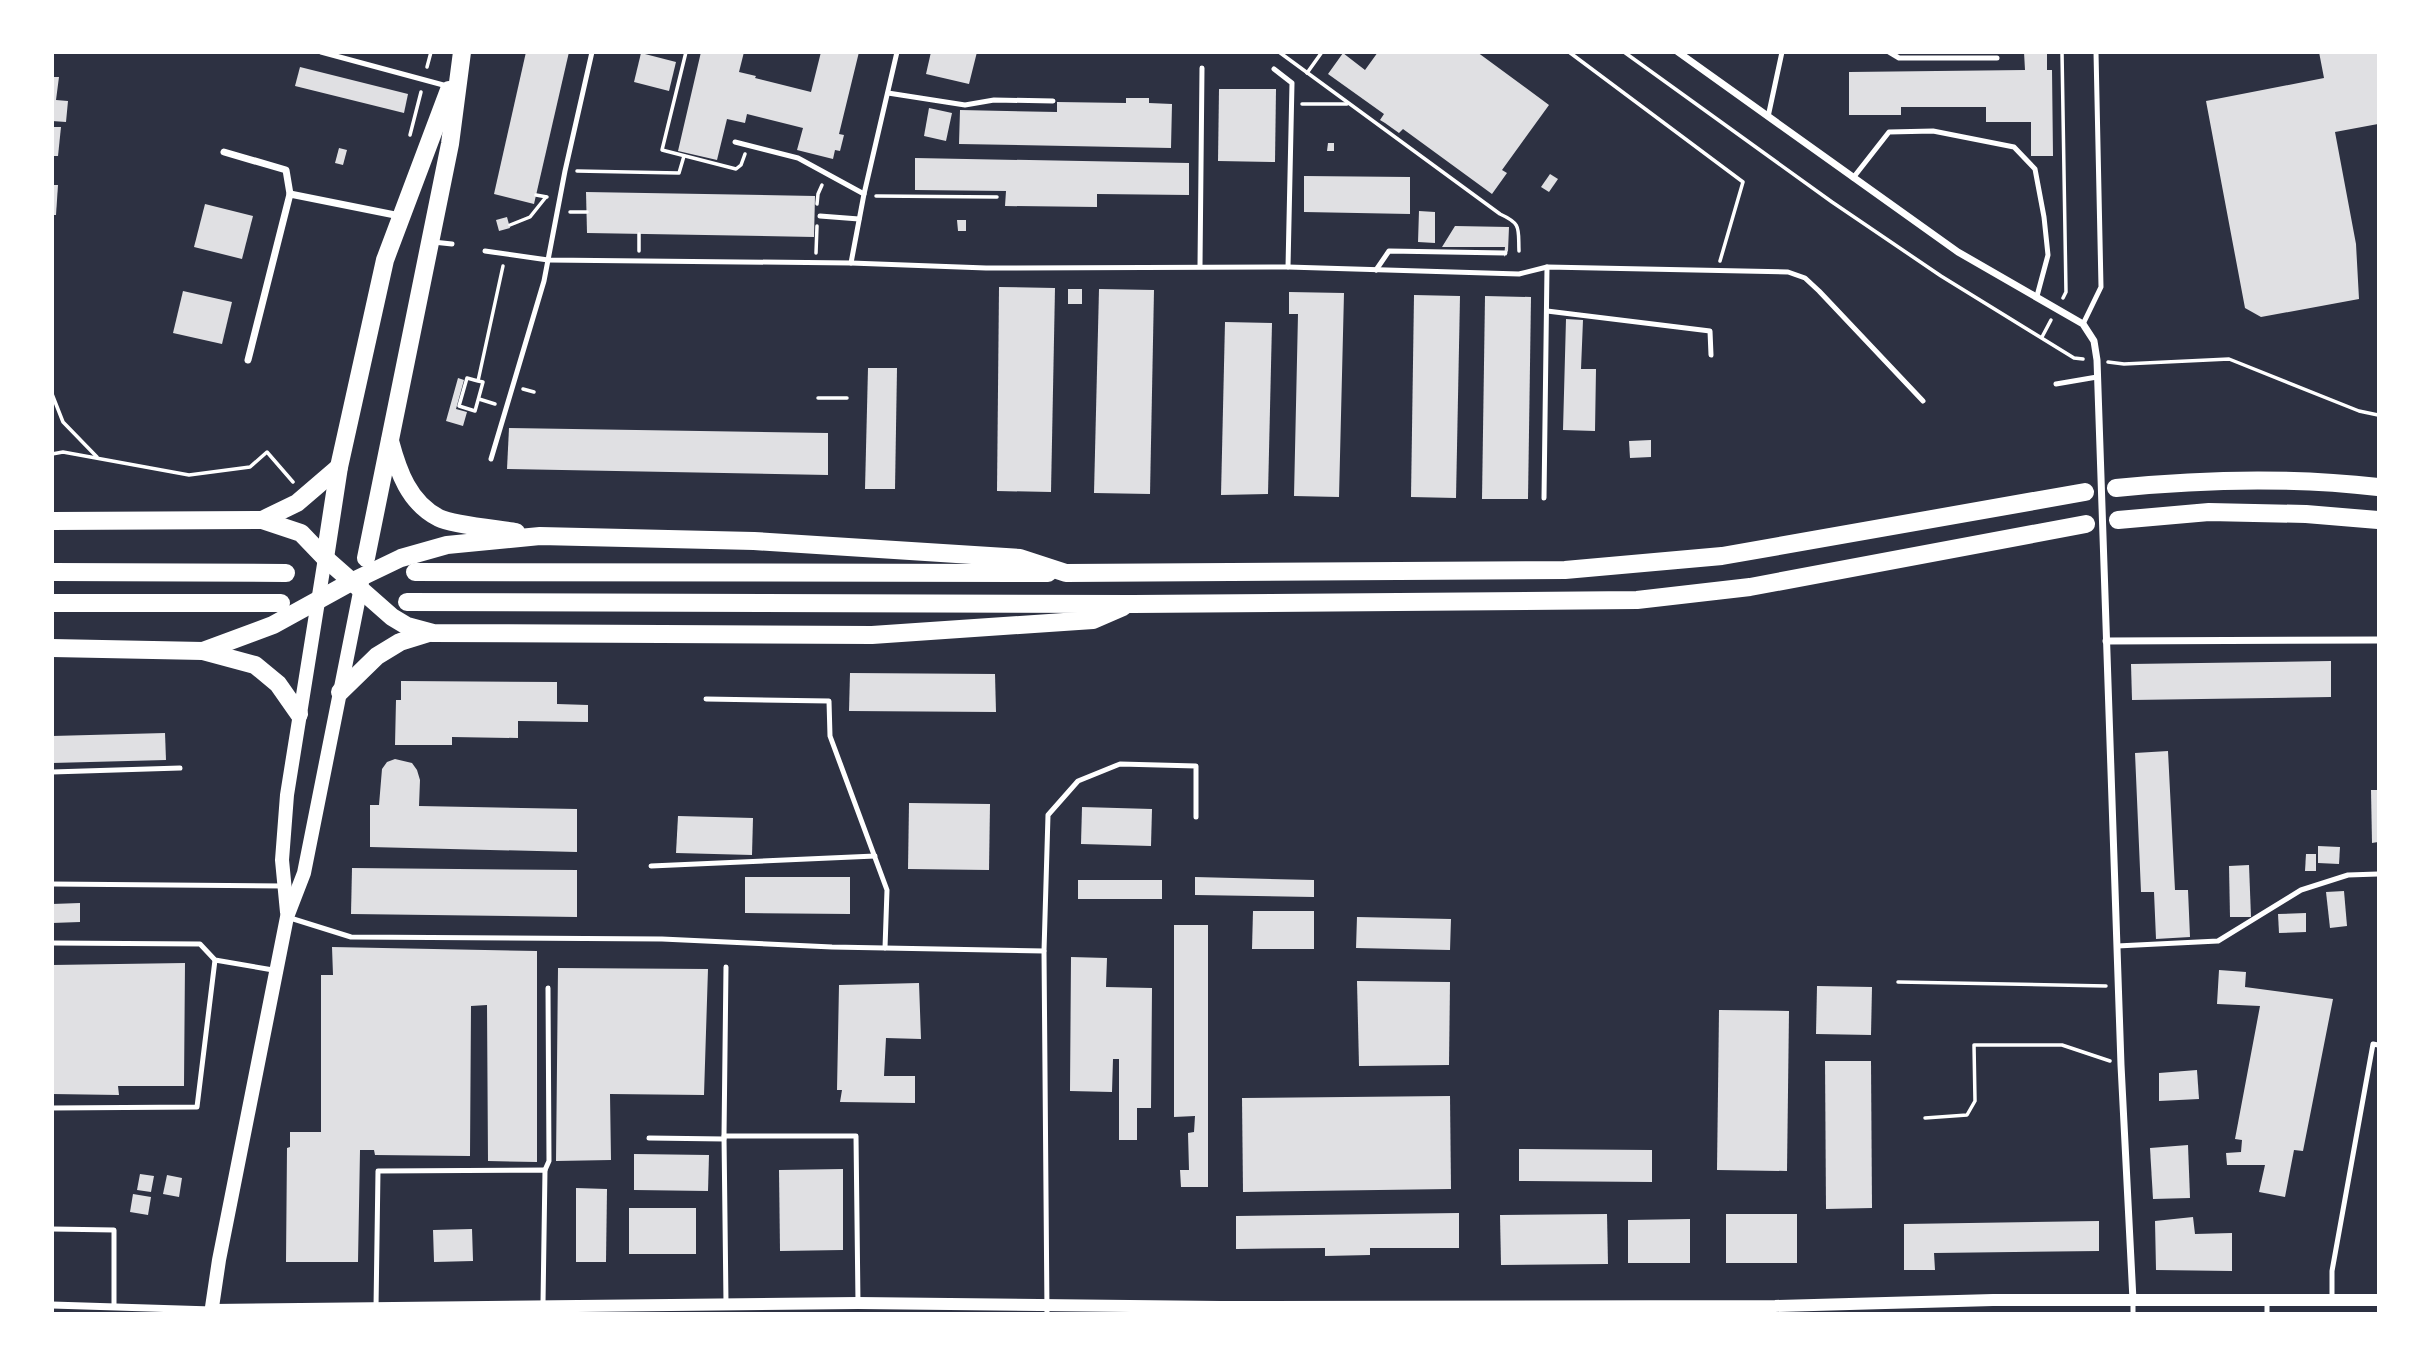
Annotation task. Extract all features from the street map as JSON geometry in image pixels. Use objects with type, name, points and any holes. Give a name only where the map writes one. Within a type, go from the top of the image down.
[{"type":"main road","points":[[287,916],[282,860],[287,795],[340,467],[373,307],[400,216],[460,59]]},
{"type":"main road","points":[[212,1312],[221,1249],[287,916],[304,873],[355,617],[360,577],[450,144],[460,59]]},
{"type":"main road","points":[[390,441],[405,484],[417,501],[440,519],[540,536]]},
{"type":"main road","points":[[262,520],[283,512],[340,467]]},
{"type":"main road","points":[[2116,488],[2205,480],[2255,479],[2378,487]]},
{"type":"main road","points":[[415,572],[1066,573],[1565,570],[1721,556],[2085,492]]},
{"type":"main road","points":[[2118,520],[2209,512],[2306,514],[2378,520]]},
{"type":"main road","points":[[52,521],[262,520],[301,533],[325,558],[360,577],[392,617],[407,626],[433,632],[872,635],[1093,620],[1133,604]]},
{"type":"main road","points":[[407,603],[1133,604],[1637,600],[1750,587],[2086,524]]},
{"type":"main road","points":[[52,603],[316,609],[360,577],[401,558],[447,545],[540,536],[754,541],[980,555],[1020,558],[1066,573]]},
{"type":"main road","points":[[52,572],[286,573]]},
{"type":"main road","points":[[203,652],[285,610]]},
{"type":"main road","points":[[340,692],[377,656],[400,642],[433,632]]},
{"type":"main road","points":[[52,649],[203,652],[256,665],[278,684],[299,714]]},
{"type":"street","points":[[1678,52],[1958,252],[2084,324],[2094,341],[2097,360],[2117,946],[2133,1300]]},
{"type":"street","points":[[223,152],[286,170],[290,194],[248,360]]},
{"type":"street","points":[[290,194],[400,216]]},
{"type":"street","points":[[2106,641],[2378,640]]},
{"type":"street","points":[[52,1305],[90,1310],[114,1306],[212,1312],[376,1308],[527,1310],[543,1307],[662,1310],[726,1305],[858,1303],[1046,1309],[1221,1310],[1684,1309],[1993,1300],[2378,1300]]},
{"type":"lane","points":[[321,52],[450,87]]},
{"type":"lane","points":[[491,459],[544,281],[592,52]]},
{"type":"lane","points":[[851,262],[897,52]]},
{"type":"lane","points":[[1768,117],[1782,52]]},
{"type":"lane","points":[[1889,52],[1899,58],[1997,58]]},
{"type":"lane","points":[[2084,324],[2101,287],[2096,52]]},
{"type":"lane","points":[[1200,266],[1202,68]]},
{"type":"lane","points":[[1274,69],[1292,83],[1288,267]]},
{"type":"lane","points":[[888,93],[965,105],[994,100],[1053,102]]},
{"type":"lane","points":[[1853,178],[1889,132],[1933,131],[2014,147],[2035,169],[2044,217],[2048,255],[2037,296]]},
{"type":"lane","points":[[735,142],[798,158],[864,194]]},
{"type":"lane","points":[[820,216],[859,219]]},
{"type":"lane","points":[[430,242],[452,244]]},
{"type":"lane","points":[[485,251],[548,260],[851,262],[986,268],[1200,266],[1519,274],[1547,267],[1788,272],[1805,278],[1923,401]]},
{"type":"lane","points":[[1376,270],[1389,251],[1504,253]]},
{"type":"lane","points":[[1544,498],[1547,267]]},
{"type":"lane","points":[[1546,311],[1710,331],[1711,355]]},
{"type":"lane","points":[[2056,384],[2096,377]]},
{"type":"lane","points":[[706,699],[829,701],[830,736],[887,890],[886,948]]},
{"type":"lane","points":[[1046,1309],[1044,951],[1048,815],[1078,781],[1120,764],[1196,766],[1196,817]]},
{"type":"lane","points":[[52,772],[180,768]]},
{"type":"lane","points":[[651,866],[875,856]]},
{"type":"lane","points":[[2117,946],[2218,941],[2301,890],[2348,875],[2378,874]]},
{"type":"lane","points":[[52,884],[284,886]]},
{"type":"lane","points":[[287,916],[351,937],[662,939],[1044,951]]},
{"type":"lane","points":[[52,943],[200,944],[215,960],[276,970]]},
{"type":"lane","points":[[52,1108],[197,1107],[215,960]]},
{"type":"lane","points":[[726,967],[726,1305]]},
{"type":"lane","points":[[543,1307],[545,1170],[549,1161],[548,988]]},
{"type":"lane","points":[[2332,1300],[2332,1271],[2373,1044],[2378,1045]]},
{"type":"lane","points":[[649,1138],[856,1136],[858,1303]]},
{"type":"lane","points":[[376,1308],[378,1171],[545,1170]]},
{"type":"lane","points":[[52,1229],[114,1230],[114,1306]]},
{"type":"lane","points":[[2133,1300],[2133,1314]]},
{"type":"lane","points":[[2267,1300],[2267,1314]]},
{"type":"path","points":[[408,144],[431,52]]},
{"type":"path","points":[[686,52],[662,150],[736,169],[743,158]]},
{"type":"path","points":[[1279,52],[1500,214],[1514,221],[1518,227],[1519,274]]},
{"type":"path","points":[[1307,73],[1322,52]]},
{"type":"path","points":[[1569,52],[1743,182],[1717,270]]},
{"type":"path","points":[[1625,52],[1832,202],[1941,276],[2074,358],[2124,365],[2229,359],[2359,411],[2378,415]]},
{"type":"path","points":[[2042,337],[2066,292],[2062,52]]},
{"type":"path","points":[[1292,104],[1349,104]]},
{"type":"path","points":[[565,171],[679,173],[684,156]]},
{"type":"path","points":[[864,194],[888,198],[997,197]]},
{"type":"path","points":[[509,225],[534,214],[546,197]]},
{"type":"path","points":[[557,211],[587,212]]},
{"type":"path","points":[[639,234],[639,242]]},
{"type":"path","points":[[478,381],[501,279]]},
{"type":"path","points":[[467,378],[478,381],[483,382],[475,411],[459,406],[467,378]]},
{"type":"path","points":[[52,394],[63,422],[97,458]]},
{"type":"path","points":[[818,398],[847,398]]},
{"type":"path","points":[[478,399],[507,407]]},
{"type":"path","points":[[52,454],[63,452],[189,475],[250,467],[267,452],[305,496]]},
{"type":"path","points":[[1898,982],[2119,986]]},
{"type":"path","points":[[1925,1118],[1967,1115],[1975,1101],[1974,1045],[2062,1045],[2122,1065]]},
{"type":"building","points":[[526,52],[569,52],[534,204],[494,194]]},
{"type":"building","points":[[701,52],[744,52],[739,72],[811,92],[821,52],[859,52],[839,134],[844,135],[840,151],[835,150],[833,159],[797,150],[803,128],[747,114],[745,123],[727,119],[717,160],[678,151]]},
{"type":"building","points":[[931,52],[977,52],[969,84],[926,74]]},
{"type":"building","points":[[1378,52],[1477,52],[1549,105],[1502,170],[1507,173],[1492,194],[1403,129],[1399,133],[1380,120],[1384,114],[1328,74],[1343,53],[1365,70]]},
{"type":"building","points":[[2024,52],[2047,52],[2047,70],[2052,70],[2053,156],[2031,156],[2031,122],[1986,122],[1986,107],[1901,107],[1901,115],[1849,115],[1849,72],[2025,70]]},
{"type":"building","points":[[2319,52],[2378,52],[2378,124],[2335,132],[2356,244],[2359,299],[2261,317],[2245,308],[2206,101],[2324,78]]},
{"type":"building","points":[[641,53],[676,62],[669,91],[634,82]]},
{"type":"building","points":[[300,67],[408,94],[404,113],[295,86]]},
{"type":"building","points":[[52,77],[59,77],[56,100],[68,101],[66,122],[52,121]]},
{"type":"building","points":[[1219,89],[1276,89],[1275,162],[1218,161]]},
{"type":"building","points":[[1126,98],[1149,98],[1149,103],[1172,104],[1171,148],[959,144],[960,110],[1057,112],[1057,102],[1126,103]]},
{"type":"building","points":[[929,108],[952,113],[946,141],[924,136]]},
{"type":"building","points":[[52,127],[61,127],[58,156],[52,156]]},
{"type":"building","points":[[1328,143],[1334,143],[1334,151],[1327,151]]},
{"type":"building","points":[[339,148],[347,150],[343,165],[335,163]]},
{"type":"building","points":[[915,158],[1189,163],[1189,195],[1097,194],[1097,207],[1005,206],[1006,191],[915,190]]},
{"type":"building","points":[[1550,174],[1558,179],[1549,192],[1541,187]]},
{"type":"building","points":[[1304,176],[1410,177],[1410,214],[1304,212]]},
{"type":"building","points":[[52,185],[58,185],[56,215],[52,215]]},
{"type":"building","points":[[586,192],[815,196],[814,237],[587,233]]},
{"type":"building","points":[[205,204],[253,216],[242,259],[194,247]]},
{"type":"building","points":[[1419,211],[1435,212],[1435,243],[1418,242]]},
{"type":"building","points":[[507,217],[510,228],[499,231],[496,220]]},
{"type":"building","points":[[957,220],[966,220],[966,231],[958,231]]},
{"type":"building","points":[[1455,226],[1509,227],[1508,251],[1504,257],[1505,247],[1442,247]]},
{"type":"building","points":[[999,287],[1055,288],[1051,492],[997,491]]},
{"type":"building","points":[[1068,289],[1082,289],[1082,304],[1068,304]]},
{"type":"building","points":[[1099,289],[1154,290],[1150,494],[1094,493]]},
{"type":"building","points":[[183,291],[232,302],[222,344],[173,333]]},
{"type":"building","points":[[1289,292],[1344,293],[1339,497],[1294,496],[1298,314],[1289,314]]},
{"type":"building","points":[[1414,295],[1460,296],[1456,498],[1411,497]]},
{"type":"building","points":[[1485,296],[1531,297],[1528,499],[1482,499]]},
{"type":"building","points":[[1566,319],[1583,320],[1581,369],[1596,369],[1595,431],[1563,430]]},
{"type":"building","points":[[1225,322],[1272,323],[1268,494],[1221,495]]},
{"type":"building","points":[[868,368],[897,368],[895,489],[865,489]]},
{"type":"building","points":[[458,378],[464,380],[456,409],[467,412],[463,426],[446,421]]},
{"type":"building","points":[[509,428],[828,433],[828,475],[507,469]]},
{"type":"building","points":[[1651,440],[1651,457],[1630,458],[1629,441]]},
{"type":"building","points":[[2331,661],[2331,697],[2132,700],[2131,664]]},
{"type":"building","points":[[850,673],[995,674],[996,712],[849,711]]},
{"type":"building","points":[[401,681],[557,682],[557,704],[588,705],[588,722],[518,721],[518,738],[452,737],[452,745],[395,745],[396,700],[401,700]]},
{"type":"building","points":[[165,733],[166,760],[52,763],[52,736]]},
{"type":"building","points":[[2168,751],[2175,890],[2188,890],[2190,937],[2156,939],[2154,892],[2141,892],[2135,753]]},
{"type":"building","points":[[395,759],[412,763],[417,770],[420,780],[419,806],[577,809],[577,852],[370,847],[370,805],[379,805],[382,769],[387,762]]},
{"type":"building","points":[[2371,790],[2378,790],[2378,842],[2372,843]]},
{"type":"building","points":[[909,803],[990,804],[989,870],[908,869]]},
{"type":"building","points":[[1082,807],[1152,809],[1151,846],[1081,844]]},
{"type":"building","points":[[678,816],[753,818],[752,855],[676,853]]},
{"type":"building","points":[[2318,846],[2340,847],[2339,864],[2318,863]]},
{"type":"building","points":[[2306,854],[2316,854],[2316,871],[2305,871]]},
{"type":"building","points":[[2249,865],[2251,917],[2230,917],[2229,866]]},
{"type":"building","points":[[352,868],[577,870],[577,917],[351,914]]},
{"type":"building","points":[[745,877],[850,877],[850,914],[745,913]]},
{"type":"building","points":[[1195,877],[1314,880],[1314,897],[1195,895]]},
{"type":"building","points":[[1078,880],[1162,880],[1162,899],[1078,899]]},
{"type":"building","points":[[2344,891],[2347,926],[2330,928],[2326,892]]},
{"type":"building","points":[[80,903],[80,922],[52,923],[52,904]]},
{"type":"building","points":[[1253,911],[1314,911],[1314,949],[1252,949]]},
{"type":"building","points":[[2306,913],[2306,932],[2279,933],[2278,914]]},
{"type":"building","points":[[1357,917],[1451,919],[1450,950],[1356,948]]},
{"type":"building","points":[[1174,925],[1208,925],[1208,1187],[1181,1187],[1180,1170],[1189,1170],[1188,1133],[1194,1132],[1195,1116],[1174,1117]]},
{"type":"building","points":[[332,947],[537,951],[537,1162],[488,1161],[487,1005],[471,1006],[470,1156],[375,1155],[374,1150],[360,1150],[358,1262],[286,1262],[287,1148],[290,1147],[290,1132],[321,1132],[321,975],[333,975]]},
{"type":"building","points":[[1071,957],[1107,958],[1106,987],[1152,988],[1151,1108],[1137,1108],[1137,1140],[1119,1140],[1119,1059],[1113,1059],[1112,1092],[1070,1091]]},
{"type":"building","points":[[185,963],[184,1086],[118,1086],[119,1095],[52,1094],[52,965]]},
{"type":"building","points":[[558,968],[708,969],[704,1095],[610,1094],[611,1160],[556,1161]]},
{"type":"building","points":[[2219,970],[2246,972],[2245,987],[2333,999],[2303,1151],[2294,1150],[2285,1197],[2259,1192],[2265,1165],[2227,1165],[2226,1153],[2241,1152],[2242,1140],[2235,1139],[2260,1006],[2217,1004]]},
{"type":"building","points":[[1357,981],[1450,982],[1449,1065],[1359,1066]]},
{"type":"building","points":[[919,983],[921,1039],[886,1038],[884,1076],[915,1076],[915,1103],[840,1102],[842,1090],[837,1090],[839,985]]},
{"type":"building","points":[[1817,986],[1872,987],[1871,1035],[1816,1034]]},
{"type":"building","points":[[1719,1010],[1789,1011],[1787,1171],[1717,1170]]},
{"type":"building","points":[[1825,1061],[1871,1061],[1872,1208],[1826,1209]]},
{"type":"building","points":[[2197,1070],[2199,1099],[2159,1101],[2159,1073]]},
{"type":"building","points":[[1450,1096],[1451,1189],[1243,1192],[1242,1098]]},
{"type":"building","points":[[2188,1145],[2190,1198],[2153,1199],[2150,1148]]},
{"type":"building","points":[[1519,1149],[1652,1150],[1652,1182],[1519,1181]]},
{"type":"building","points":[[634,1154],[709,1155],[708,1191],[634,1190]]},
{"type":"building","points":[[843,1169],[843,1250],[780,1251],[779,1170]]},
{"type":"building","points":[[140,1174],[154,1176],[151,1192],[137,1190]]},
{"type":"building","points":[[167,1175],[182,1178],[179,1197],[163,1194]]},
{"type":"building","points":[[576,1188],[607,1189],[606,1262],[576,1262]]},
{"type":"building","points":[[133,1194],[151,1197],[148,1215],[130,1212]]},
{"type":"building","points":[[629,1208],[696,1208],[696,1254],[629,1254]]},
{"type":"building","points":[[1459,1213],[1459,1248],[1370,1248],[1370,1255],[1325,1256],[1325,1248],[1236,1249],[1236,1216]]},
{"type":"building","points":[[1607,1214],[1608,1264],[1501,1265],[1500,1215]]},
{"type":"building","points":[[1726,1214],[1797,1214],[1797,1263],[1726,1263]]},
{"type":"building","points":[[2193,1217],[2195,1234],[2232,1233],[2232,1271],[2156,1270],[2155,1221]]},
{"type":"building","points":[[1690,1219],[1690,1263],[1628,1263],[1628,1220]]},
{"type":"building","points":[[2099,1221],[2099,1251],[1934,1253],[1935,1270],[1904,1270],[1904,1224]]},
{"type":"building","points":[[472,1229],[473,1261],[434,1262],[433,1230]]}]
